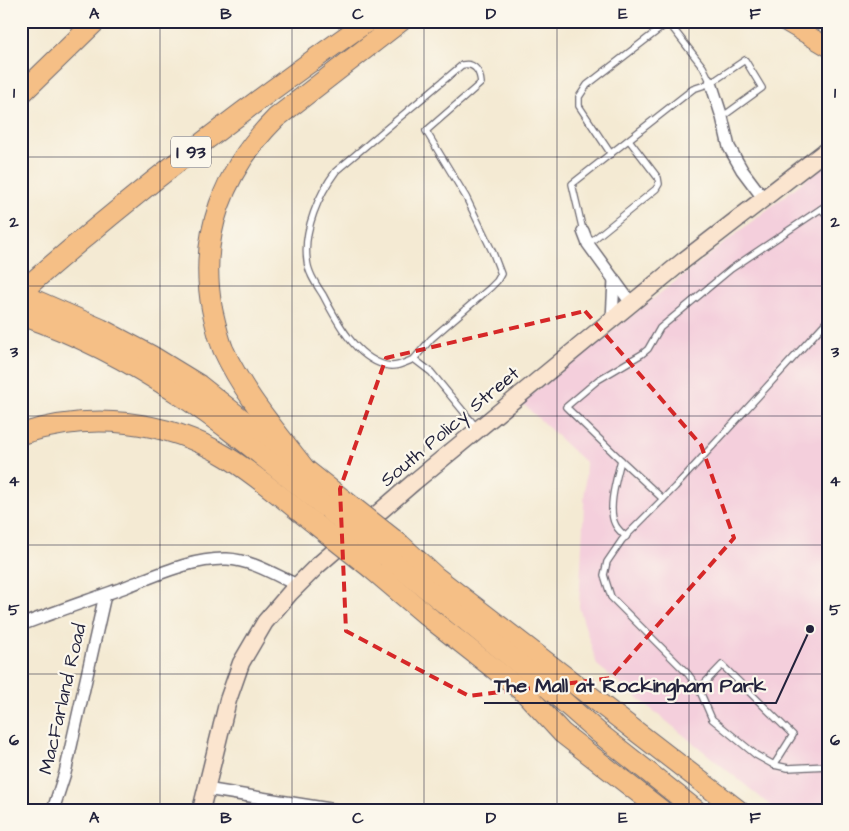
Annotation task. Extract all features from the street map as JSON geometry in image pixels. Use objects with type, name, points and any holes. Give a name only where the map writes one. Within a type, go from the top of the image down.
[{"type":"highway","points":[[21,94],[96,21]]},
{"type":"highway","name":"I 93","points":[[21,293],[89,234],[196,148],[368,21]]},
{"type":"highway","points":[[330,512],[305,469],[257,406],[236,374],[223,349],[216,326],[208,278],[212,230],[224,190],[234,170],[258,136],[276,118],[401,21]]},
{"type":"highway","points":[[21,293],[101,329],[150,354],[199,385],[305,469]]},
{"type":"highway","points":[[29,317],[85,341],[134,366],[181,395],[387,557],[538,679],[599,733],[696,810]]},
{"type":"highway","points":[[21,434],[50,426],[91,421],[132,423],[171,432],[227,457],[330,512],[387,557],[431,619],[526,694],[562,733],[661,810]]},
{"type":"highway","points":[[387,557],[436,576],[738,810]]},
{"type":"highway","points":[[526,694],[599,733]]},
{"type":"main road","points":[[784,21],[828,47]]},
{"type":"street","points":[[711,83],[729,147],[735,159],[763,198]]},
{"type":"street","name":"South Policy Street","points":[[201,810],[228,700],[241,663],[265,622],[297,585],[414,482],[631,303],[763,198],[828,150]]},
{"type":"street","points":[[584,230],[588,244],[631,303]]},
{"type":"street","points":[[612,320],[614,279]]},
{"type":"street","points":[[21,625],[189,564],[215,559],[240,561],[253,565],[297,585]]},
{"type":"street","name":"MacFarland Road","points":[[53,810],[65,773],[105,594]]},
{"type":"street","points":[[206,789],[313,808],[336,810]]},
{"type":"lane","points":[[611,154],[579,106],[579,97],[587,85],[669,22],[702,67],[711,83]]},
{"type":"lane","points":[[584,230],[572,184],[694,89],[711,83],[745,60],[762,88],[722,118]]},
{"type":"lane","points":[[462,64],[468,64],[476,68],[480,74],[481,83],[426,131],[466,197],[501,274],[490,288],[431,339],[414,359],[396,367],[376,362],[361,350],[342,330],[310,274],[306,260],[308,238],[312,218],[326,184],[336,170],[462,64]]},
{"type":"lane","points":[[588,244],[656,189],[659,184],[658,178],[629,140]]},
{"type":"lane","points":[[663,500],[566,407],[598,380],[648,349],[660,328],[731,269],[828,204]]},
{"type":"lane","points":[[821,209],[828,216]]},
{"type":"lane","points":[[828,320],[663,500],[626,536],[612,552],[604,575],[611,597],[688,674],[699,688],[708,713],[718,725],[756,755],[774,765],[788,768],[828,766]]},
{"type":"lane","points":[[414,359],[431,372],[478,430]]},
{"type":"lane","points":[[621,460],[613,497],[613,514],[616,527],[626,536]]},
{"type":"lane","points":[[699,688],[722,665],[793,735],[774,765]]},
{"type":"highlighted area","points":[[585,311],[701,445],[734,538],[611,678],[469,696],[346,631],[340,489],[386,358]]},
{"type":"shaded area","points":[[828,162],[828,810],[776,810],[597,665],[579,607],[586,463],[521,402]]},
{"type":"place","name":"The Mall at Rockingham Park","points":[[810,629]]}]
